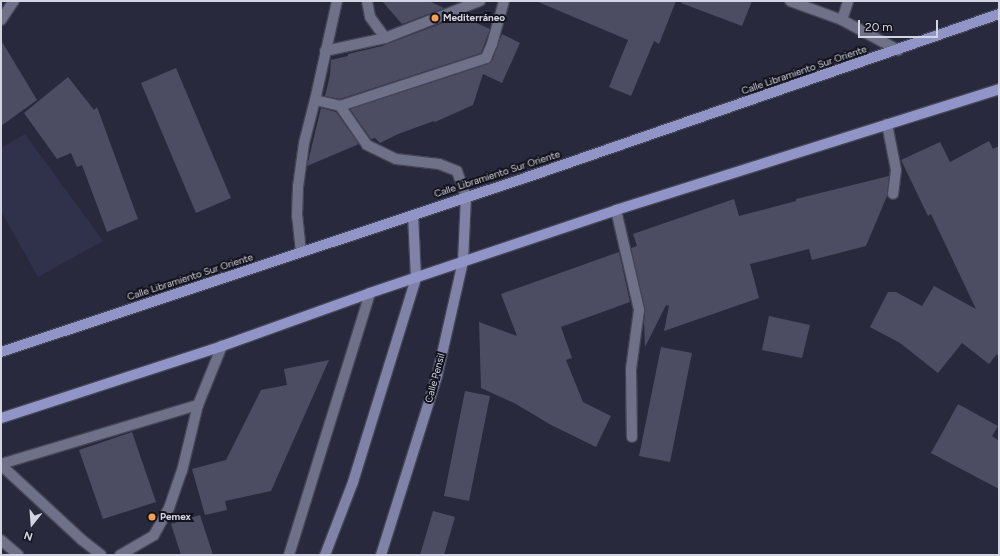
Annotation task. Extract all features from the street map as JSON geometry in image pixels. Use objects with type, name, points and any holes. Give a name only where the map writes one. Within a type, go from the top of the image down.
[{"type":"main road","name":"Calle Libramiento Sur Oriente","points":[[1,352],[413,215],[898,50],[999,14]]},
{"type":"main road","points":[[1,418],[222,346],[370,293],[616,210],[999,88]]},
{"type":"main road","name":"Calle Pensil","points":[[381,555],[437,376],[463,262],[466,197]]},
{"type":"main road","points":[[325,555],[353,482],[416,278],[413,215]]},
{"type":"street","points":[[1,20],[14,1]]},
{"type":"street","points":[[301,252],[297,216],[298,187],[304,143],[337,1]]},
{"type":"street","points":[[367,1],[370,17],[385,38]]},
{"type":"street","points":[[325,51],[385,38],[480,1]]},
{"type":"street","points":[[315,100],[340,106],[486,58],[492,44],[504,1]]},
{"type":"street","points":[[790,1],[842,20],[898,50]]},
{"type":"street","points":[[842,20],[848,1]]},
{"type":"street","points":[[340,106],[367,145],[396,159],[439,164],[457,171],[466,197]]},
{"type":"street","points":[[887,124],[896,170],[893,194]]},
{"type":"street","points":[[616,210],[639,310],[631,369],[632,437]]},
{"type":"street","points":[[289,555],[370,293]]},
{"type":"street","points":[[120,555],[154,535],[169,508],[182,470],[198,405],[222,346]]},
{"type":"street","points":[[1,464],[198,405]]},
{"type":"street","points":[[1,464],[82,540],[101,555]]},
{"type":"street","points":[[1,540],[18,555]]},
{"type":"shaded area","points":[[25,134],[103,241],[38,277],[1,211],[1,148]]},
{"type":"building","points":[[382,1],[429,1],[444,8],[402,24]]},
{"type":"building","points":[[536,1],[676,1],[659,44],[654,41],[631,96],[609,87],[628,40]]},
{"type":"building","points":[[682,1],[752,1],[742,26],[681,3]]},
{"type":"building","points":[[461,16],[490,29],[481,53],[340,99],[325,96],[330,75],[331,60],[348,56],[348,54],[382,46]]},
{"type":"building","points":[[502,34],[520,43],[502,83],[483,74],[473,105],[435,122],[434,121],[398,134],[380,143],[375,138],[371,139],[350,109],[488,64],[492,61]]},
{"type":"building","points":[[1,40],[37,100],[1,126]]},
{"type":"building","points":[[176,68],[231,198],[196,213],[141,83]]},
{"type":"building","points":[[68,77],[94,110],[97,107],[138,219],[107,232],[82,165],[77,167],[71,153],[57,159],[24,113]]},
{"type":"building","points":[[321,108],[336,112],[359,144],[307,166]]},
{"type":"building","points":[[989,141],[993,149],[999,146],[999,358],[997,354],[989,364],[962,343],[938,373],[900,343],[870,327],[888,292],[896,292],[922,306],[934,286],[976,309],[931,214],[928,216],[901,160],[940,142],[950,162]]},
{"type":"building","points":[[889,176],[887,196],[866,246],[812,260],[809,249],[750,264],[759,298],[664,331],[669,306],[666,305],[645,347],[645,309],[631,248],[637,246],[633,234],[734,199],[739,216],[796,201],[796,199]]},
{"type":"building","points":[[619,252],[630,302],[561,327],[572,358],[566,360],[583,402],[611,416],[596,447],[551,425],[516,404],[481,388],[479,322],[517,336],[501,294]]},
{"type":"building","points":[[769,316],[810,325],[802,358],[762,350]]},
{"type":"building","points":[[661,347],[692,353],[670,462],[639,456]]},
{"type":"building","points":[[329,360],[271,491],[225,501],[227,510],[205,515],[192,469],[226,460],[261,390],[287,385],[284,369]]},
{"type":"building","points":[[465,391],[490,396],[469,501],[444,496]]},
{"type":"building","points":[[958,404],[998,426],[992,436],[999,441],[999,489],[931,453]]},
{"type":"building","points":[[132,432],[156,502],[103,519],[79,450]]},
{"type":"building","points":[[433,511],[455,517],[444,555],[420,555]]},
{"type":"building","points":[[200,515],[213,555],[181,555],[171,524]]},
{"type":"place","name":"Mediterráneo","points":[[435,18]]},
{"type":"place","name":"Pemex","points":[[152,517]]}]
